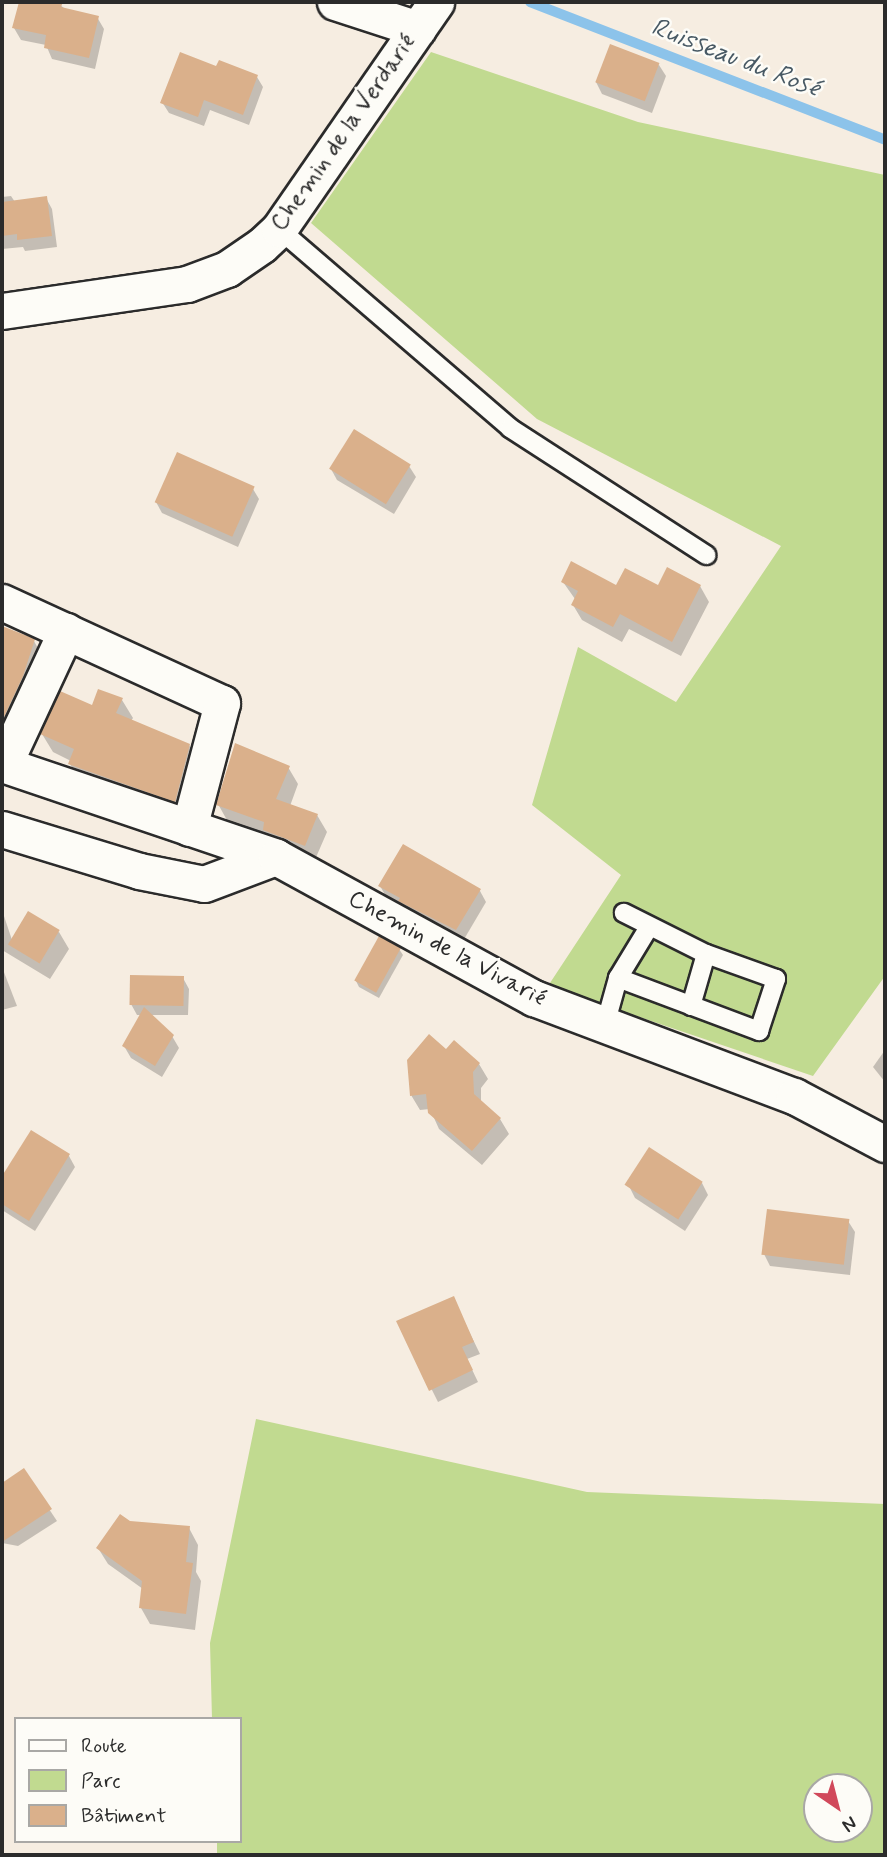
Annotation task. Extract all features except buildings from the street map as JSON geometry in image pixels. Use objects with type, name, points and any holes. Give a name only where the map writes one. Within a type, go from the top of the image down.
[{"type":"street","points":[[335,2],[427,15]]},
{"type":"street","name":"Chemin de la Verdarié","points":[[2,311],[187,284],[227,268],[279,229],[427,15]]},
{"type":"street","points":[[2,602],[222,703],[189,828]]},
{"type":"street","points":[[6,748],[66,631]]},
{"type":"street","name":"Chemin de la Vivarié","points":[[6,748],[189,828],[276,857],[534,998],[794,1096],[885,1144]]},
{"type":"street","points":[[2,829],[139,871],[204,884],[276,857]]},
{"type":"lane","points":[[279,229],[510,428],[706,555]]},
{"type":"lane","points":[[618,978],[758,1031],[776,979],[706,954],[624,913]]},
{"type":"lane","points":[[605,1025],[618,978],[649,926]]},
{"type":"lane","points":[[691,1006],[706,954]]},
{"type":"green space","points":[[431,52],[638,122],[885,175],[885,976],[813,1076],[548,986],[621,875],[532,805],[578,647],[676,702],[781,546],[537,419],[311,223]]},
{"type":"green space","points":[[256,1419],[587,1492],[885,1504],[885,1855],[217,1855],[217,1843],[242,1843],[242,1717],[212,1717],[210,1643]]},
{"type":"waterway","name":"Ruisseau du Rosé","points":[[530,2],[885,140]]}]
